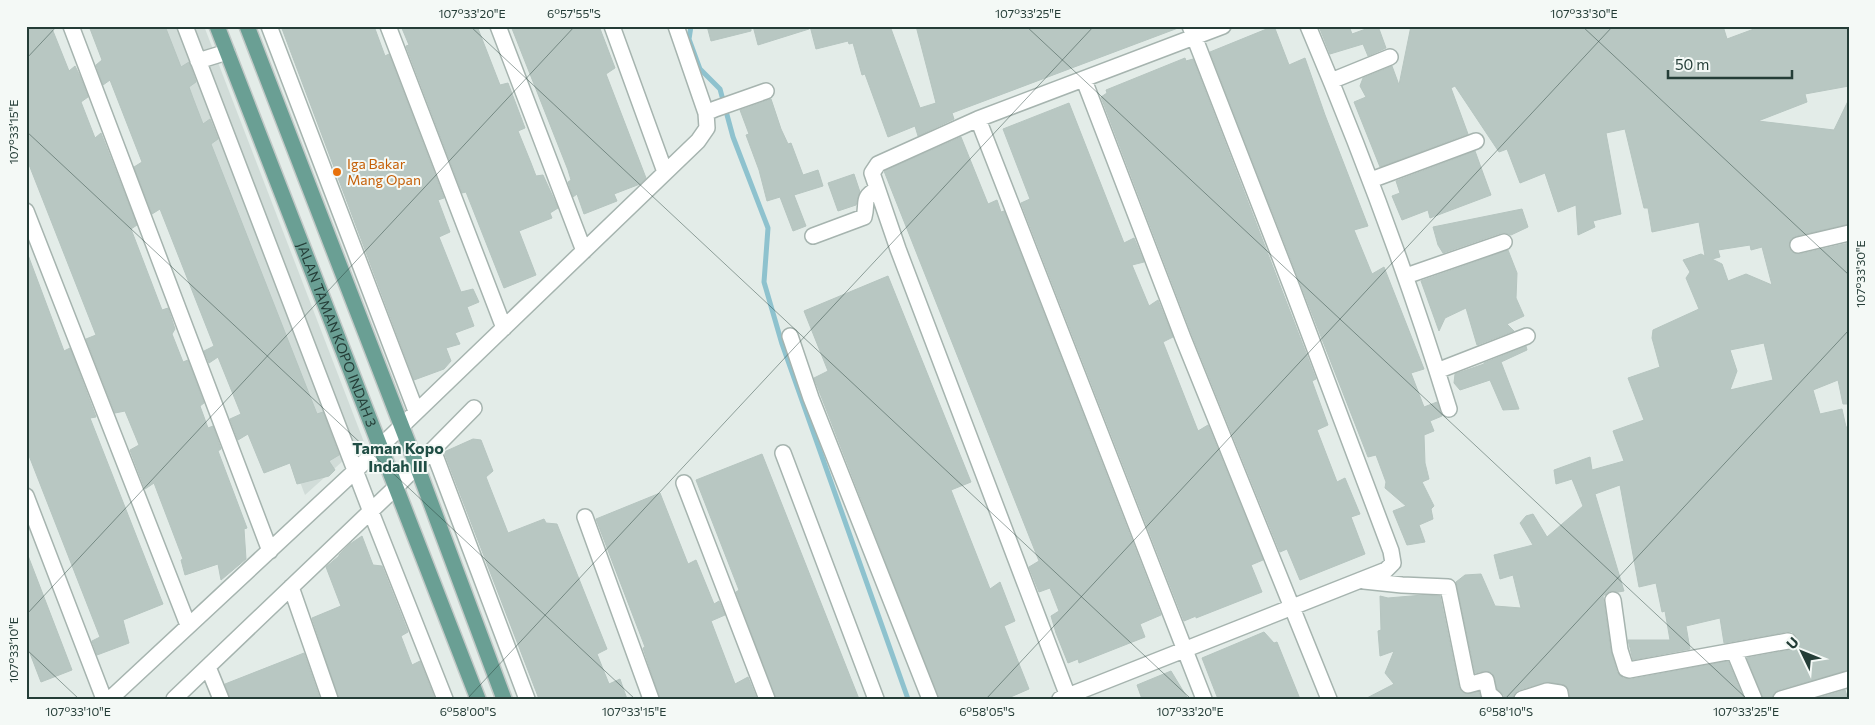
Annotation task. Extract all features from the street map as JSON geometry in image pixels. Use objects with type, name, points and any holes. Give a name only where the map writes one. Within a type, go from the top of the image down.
[{"type":"main road","name":"JALAN TAMAN KOPO INDAH 3","points":[[217,26],[478,699]]},
{"type":"main road","name":"JALAN TAMAN KOPO INDAH 3","points":[[247,26],[401,425],[504,699]]},
{"type":"street","points":[[72,26],[270,550]]},
{"type":"street","points":[[185,26],[444,699]]},
{"type":"street","points":[[269,26],[416,411]]},
{"type":"street","points":[[388,26],[504,328]]},
{"type":"street","points":[[498,26],[584,251]]},
{"type":"street","points":[[612,26],[665,172]]},
{"type":"street","points":[[110,699],[355,471],[698,141],[707,128],[710,111],[676,26]]},
{"type":"street","points":[[1192,32],[1292,288],[1394,558],[1393,563],[1386,570],[1066,698],[898,249],[872,173],[878,164],[978,119],[1084,80],[1192,32],[1222,26]]},
{"type":"street","points":[[1308,26],[1371,180],[1406,276],[1449,409]]},
{"type":"street","points":[[198,61],[227,52]]},
{"type":"street","points":[[1331,81],[1390,57]]},
{"type":"street","points":[[1084,80],[1183,338],[1329,699]]},
{"type":"street","points":[[710,111],[766,92]]},
{"type":"street","points":[[978,119],[1204,699]]},
{"type":"street","points":[[1371,180],[1476,141]]},
{"type":"street","points":[[812,236],[864,217],[866,198],[877,188]]},
{"type":"street","points":[[26,212],[188,625]]},
{"type":"street","points":[[1798,246],[1849,233]]},
{"type":"street","points":[[1406,276],[1504,242]]},
{"type":"street","points":[[790,336],[807,389],[930,699]]},
{"type":"street","points":[[1438,371],[1527,336]]},
{"type":"street","points":[[174,699],[371,512],[474,408]]},
{"type":"street","points":[[433,450],[527,699]]},
{"type":"street","points":[[784,453],[876,699]]},
{"type":"street","points":[[684,482],[768,699]]},
{"type":"street","points":[[26,496],[104,699]]},
{"type":"street","points":[[585,518],[651,699]]},
{"type":"street","points":[[1360,580],[1402,585],[1448,587],[1468,686],[1486,680],[1489,694],[1495,699]]},
{"type":"street","points":[[291,587],[330,699]]},
{"type":"street","points":[[1614,600],[1620,650],[1626,669],[1635,670],[1788,641]]},
{"type":"street","points":[[1734,651],[1754,699]]},
{"type":"street","points":[[208,667],[221,699]]},
{"type":"street","points":[[1781,699],[1849,679]]},
{"type":"street","points":[[1522,699],[1552,691],[1560,693],[1561,699]]},
{"type":"shaded area","points":[[125,26],[204,26],[364,442],[305,495]]},
{"type":"building","points":[[26,26],[51,26],[69,71],[75,66],[80,76],[88,97],[81,102],[95,138],[101,133],[137,225],[131,229],[162,310],[168,308],[175,329],[172,334],[183,362],[188,360],[204,403],[200,406],[208,428],[213,426],[221,449],[218,451],[247,528],[244,529],[246,559],[221,580],[218,564],[185,575],[181,560],[183,559],[154,483],[145,489],[130,450],[139,445],[125,411],[115,413],[86,339],[96,335],[26,157]]},
{"type":"building","points":[[89,26],[165,26],[181,67],[189,62],[196,82],[189,87],[193,98],[203,124],[210,119],[218,139],[211,144],[317,414],[323,412],[339,455],[329,461],[335,470],[329,476],[297,484],[290,463],[264,473],[248,434],[238,440],[230,419],[241,414],[218,357],[209,363],[204,351],[214,346],[160,209],[152,214],[134,167],[142,162],[110,80],[103,85],[96,65],[102,60]]},
{"type":"building","points":[[281,26],[374,26],[385,56],[389,54],[444,198],[438,200],[450,232],[439,237],[461,292],[473,289],[479,302],[467,307],[474,326],[455,333],[460,344],[446,348],[451,361],[444,369],[414,380]]},
{"type":"building","points":[[401,26],[477,26],[500,85],[508,83],[525,128],[518,131],[536,176],[543,175],[558,208],[550,213],[552,218],[519,231],[536,275],[504,288],[466,192],[462,193],[406,46],[409,45]]},
{"type":"building","points":[[511,26],[599,26],[615,68],[606,74],[646,178],[640,184],[614,194],[617,201],[584,214],[577,194],[573,197],[568,182],[571,180],[568,170]]},
{"type":"building","points":[[707,26],[751,26],[751,31],[711,41]]},
{"type":"building","points":[[753,26],[808,26],[809,29],[758,45]]},
{"type":"building","points":[[810,26],[890,26],[920,108],[936,103],[916,26],[1000,26],[1001,30],[1013,26],[1178,26],[1178,28],[952,113],[954,119],[918,136],[915,126],[888,137],[865,74],[862,75],[853,43],[849,44],[848,41],[816,49]]},
{"type":"building","points":[[1274,26],[1289,65],[1305,58],[1368,226],[1354,230],[1372,274],[1384,267],[1424,369],[1411,373],[1424,407],[1437,402],[1442,416],[1430,421],[1434,431],[1424,435],[1425,463],[1429,479],[1422,482],[1434,506],[1431,509],[1433,519],[1419,525],[1425,542],[1407,545],[1393,511],[1406,506],[1385,488],[1386,482],[1376,455],[1368,457],[1210,52]]},
{"type":"building","points":[[1327,26],[1349,26],[1352,34],[1378,26],[1386,48],[1368,56],[1363,44],[1330,54],[1320,29]]},
{"type":"building","points":[[1411,26],[1723,26],[1727,39],[1762,26],[1849,26],[1849,86],[1805,94],[1807,102],[1758,121],[1834,130],[1849,99],[1849,152],[1847,151],[1849,224],[1796,236],[1791,239],[1789,247],[1792,252],[1800,254],[1849,243],[1849,404],[1843,404],[1838,380],[1813,390],[1820,414],[1842,409],[1846,427],[1849,427],[1849,670],[1778,690],[1774,693],[1772,699],[1763,699],[1747,658],[1790,650],[1797,644],[1795,635],[1792,632],[1786,632],[1724,643],[1720,618],[1686,626],[1690,649],[1633,660],[1628,640],[1670,640],[1665,611],[1662,612],[1656,583],[1639,587],[1620,485],[1595,494],[1624,591],[1611,591],[1603,596],[1611,651],[1617,672],[1623,678],[1631,679],[1728,661],[1744,699],[1570,699],[1566,686],[1548,682],[1519,690],[1515,693],[1513,699],[1504,699],[1504,695],[1497,689],[1492,673],[1484,671],[1475,673],[1456,582],[1465,575],[1481,574],[1495,606],[1521,608],[1513,575],[1500,579],[1494,555],[1533,545],[1520,523],[1526,516],[1533,514],[1547,537],[1583,506],[1572,479],[1556,484],[1554,470],[1590,457],[1592,470],[1624,461],[1613,431],[1644,420],[1628,378],[1660,367],[1652,338],[1653,330],[1699,309],[1686,278],[1690,272],[1683,260],[1701,254],[1705,256],[1699,222],[1652,232],[1648,208],[1644,208],[1625,129],[1606,133],[1621,214],[1593,221],[1595,227],[1578,235],[1576,205],[1558,212],[1545,173],[1520,183],[1507,149],[1499,152],[1455,86],[1451,88],[1468,134],[1380,167],[1354,102],[1366,97],[1360,86],[1363,78],[1392,66],[1399,85]],"holes":[[[1750,245],[1751,250],[1762,247],[1772,285],[1746,274],[1728,281],[1722,264],[1712,259],[1720,257],[1718,250]],[[1764,343],[1773,380],[1730,390],[1737,371],[1730,350]]]},
{"type":"building","points":[[1185,58],[1186,61],[1193,59],[1316,379],[1312,381],[1328,425],[1317,430],[1337,482],[1345,478],[1360,514],[1351,517],[1365,554],[1300,580],[1287,549],[1280,552],[1192,335],[1101,97],[1107,93],[1106,90]]},
{"type":"building","points":[[771,99],[781,129],[788,144],[791,143],[803,175],[818,170],[823,186],[794,195],[806,226],[793,231],[780,197],[767,201],[759,170],[746,135],[749,134],[740,110]]},
{"type":"building","points":[[1069,103],[1124,243],[1134,238],[1144,262],[1132,265],[1149,306],[1158,300],[1173,337],[1163,342],[1198,431],[1208,425],[1263,560],[1251,565],[1262,592],[1184,621],[1021,203],[1030,199],[1003,129]]},
{"type":"building","points":[[961,137],[988,204],[997,200],[1001,212],[1004,211],[1161,615],[1140,624],[1145,637],[1079,663],[1078,659],[1068,663],[1051,616],[1059,611],[1050,588],[1039,592],[1029,567],[1039,561],[884,171]]},
{"type":"building","points":[[1475,151],[1491,195],[1430,218],[1428,210],[1402,220],[1392,196],[1400,193],[1396,181]]},
{"type":"building","points":[[854,174],[860,192],[856,205],[838,211],[828,183]]},
{"type":"building","points":[[1522,209],[1528,227],[1511,235],[1501,233],[1443,253],[1438,245],[1433,227]]},
{"type":"building","points":[[1508,250],[1517,273],[1516,298],[1524,316],[1507,324],[1514,331],[1477,345],[1466,308],[1445,318],[1439,331],[1421,281]]},
{"type":"building","points":[[28,255],[64,351],[70,348],[96,417],[90,418],[163,604],[123,620],[129,643],[97,655],[92,641],[100,637],[26,448],[26,256]]},
{"type":"building","points":[[888,276],[971,482],[951,490],[990,589],[1000,582],[1015,621],[1004,626],[1029,689],[1006,699],[939,699],[814,378],[828,371],[804,311]]},
{"type":"building","points":[[1526,346],[1527,350],[1501,362],[1519,409],[1503,410],[1490,380],[1460,390],[1454,383],[1455,374]]},
{"type":"building","points":[[473,439],[481,440],[493,471],[486,477],[508,533],[544,519],[546,523],[557,524],[607,649],[597,654],[609,684],[620,679],[627,699],[539,699],[444,452]]},
{"type":"building","points":[[762,454],[859,699],[776,699],[736,592],[739,590],[696,480]]},
{"type":"building","points":[[660,493],[688,564],[696,560],[714,604],[719,601],[725,615],[711,621],[735,684],[748,677],[757,699],[660,699],[643,648],[645,647],[596,519]]},
{"type":"building","points":[[362,536],[373,565],[382,566],[408,632],[401,636],[412,665],[420,661],[435,699],[339,699],[312,618],[341,606],[326,567],[350,544]]},
{"type":"building","points":[[27,553],[72,670],[41,682],[26,643]]},
{"type":"building","points":[[1423,595],[1440,596],[1459,687],[1466,694],[1479,692],[1481,699],[1365,699],[1394,684],[1385,673],[1394,651],[1380,656],[1378,631],[1381,630],[1380,596],[1388,598]]},
{"type":"building","points":[[1264,632],[1274,643],[1277,642],[1300,699],[1218,699],[1202,658]]},
{"type":"building","points":[[304,653],[320,699],[230,699],[225,684]]},
{"type":"building","points":[[1171,671],[1188,699],[1142,699],[1137,685]]},
{"type":"building","points":[[1845,690],[1848,699],[1815,699]]},
{"type":"waterway","points":[[691,26],[689,39],[700,69],[720,89],[733,137],[768,228],[764,282],[782,344],[908,699]]},
{"type":"place","name":"Iga Bakar Mang Opan","points":[[337,172]]},
{"type":"district","name":"Taman Kopo Indah III","points":[[398,457]]}]
